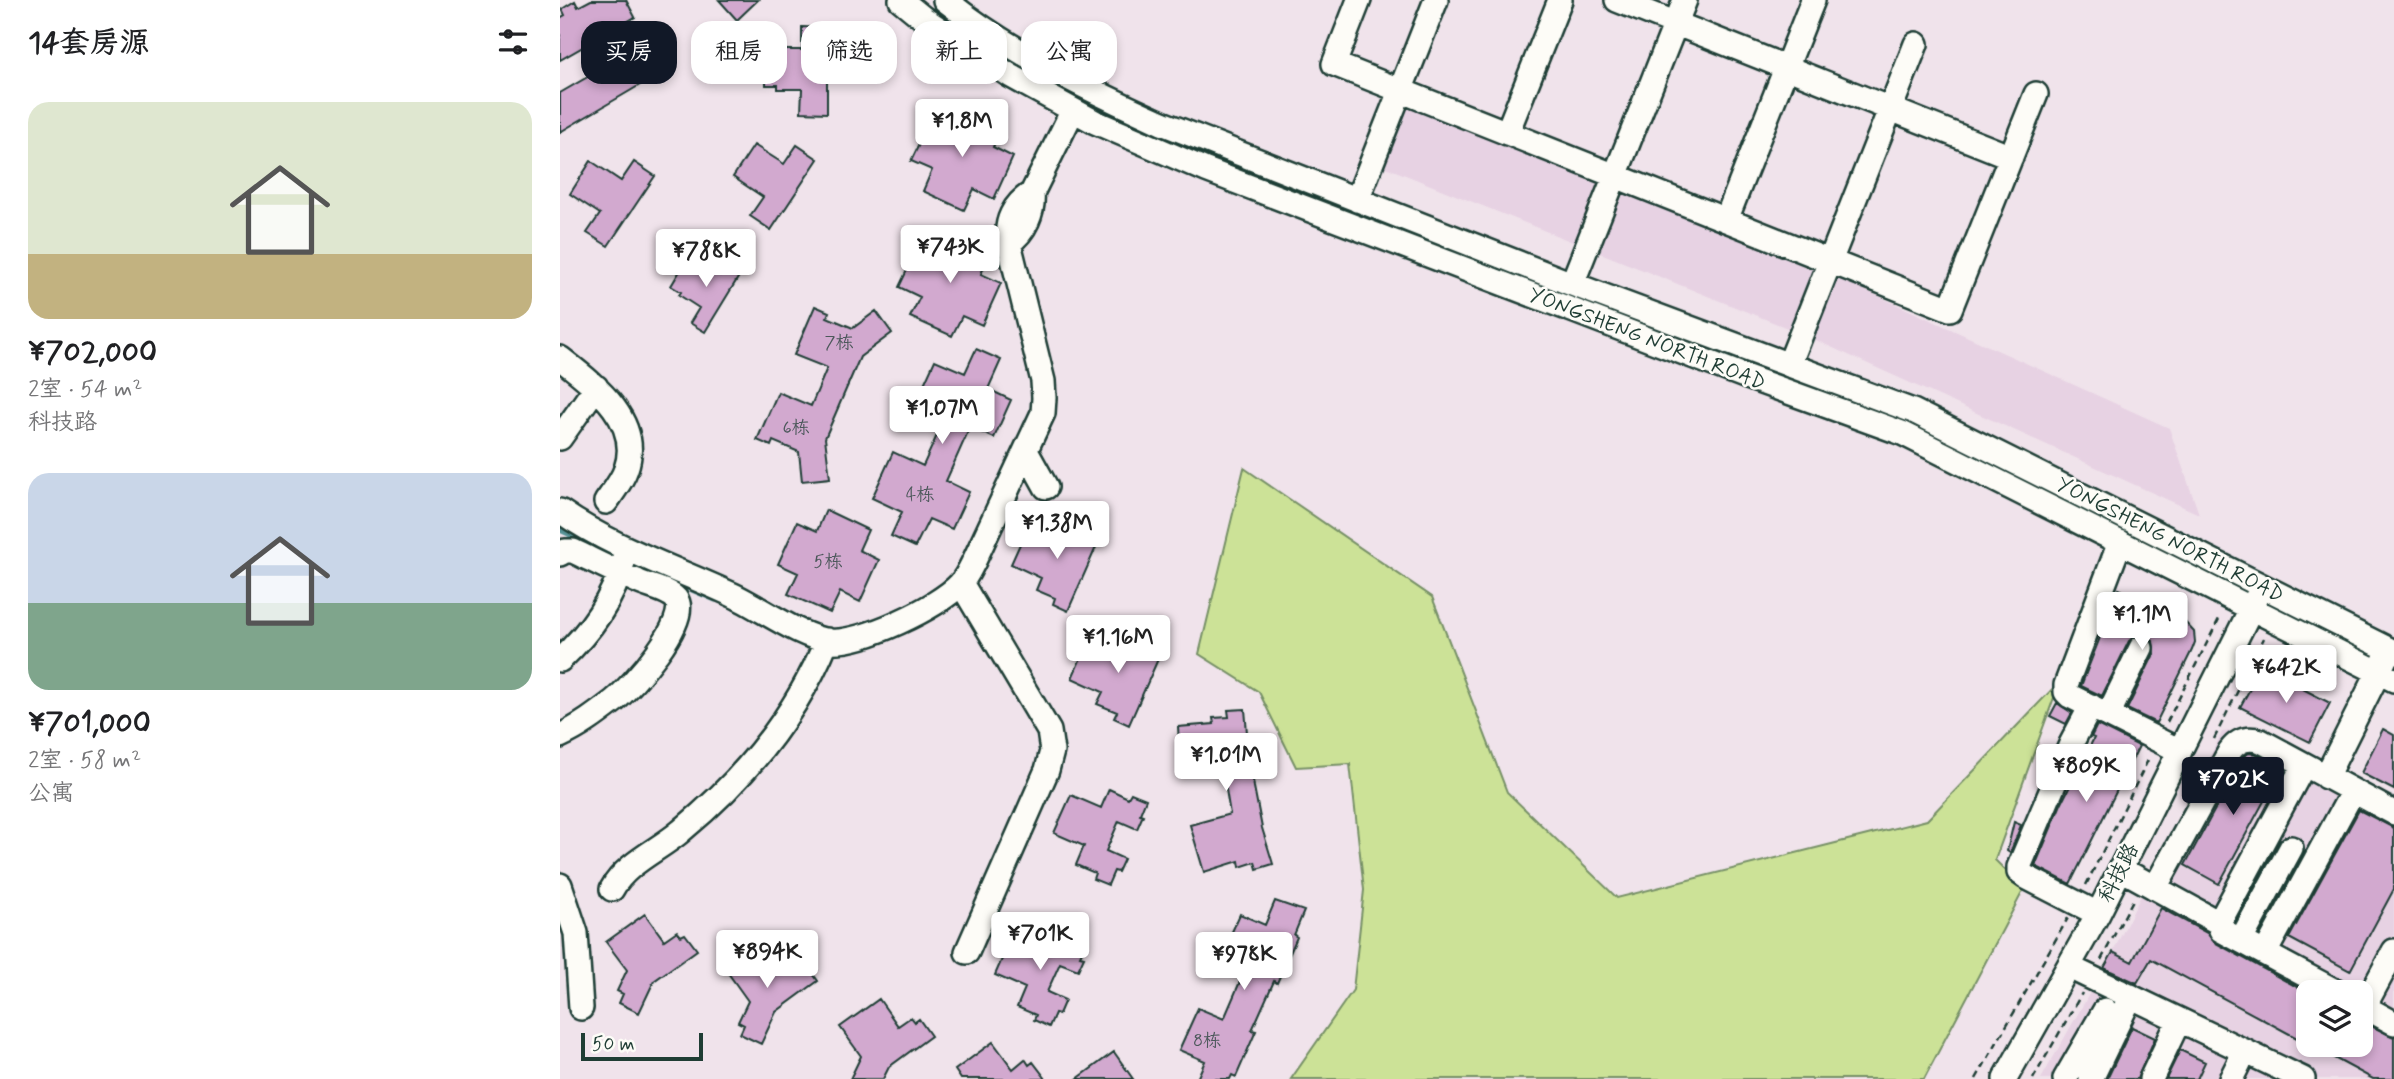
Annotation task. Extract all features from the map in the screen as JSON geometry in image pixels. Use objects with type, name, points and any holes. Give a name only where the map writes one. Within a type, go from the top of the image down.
[{"type":"street","name":"YONGSHENG NORTH ROAD","points":[[901,0],[923,18],[1011,76],[1073,110],[1219,175],[1747,377],[1902,433],[2386,676]]},
{"type":"street","name":"YONGSHENG NORTH ROAD","points":[[945,0],[1024,54],[1163,124],[1572,284],[1913,411],[2392,651]]},
{"type":"street","points":[[1359,0],[1334,64],[1950,309],[2036,94]]},
{"type":"street","points":[[1357,200],[1436,0]]},
{"type":"street","points":[[1507,133],[1559,0]]},
{"type":"street","points":[[1617,0],[2011,157]]},
{"type":"street","points":[[1572,284],[1685,0]]},
{"type":"street","points":[[1726,220],[1813,0]]},
{"type":"street","points":[[1789,365],[1916,44]]},
{"type":"street","points":[[560,510],[626,549],[736,596],[787,624],[827,640],[845,641],[864,636],[943,598],[961,583],[974,561],[1043,413],[1043,381],[1009,243],[1019,236],[1033,207],[1032,193],[1073,110]]},
{"type":"street","points":[[560,358],[604,393],[620,416],[629,437],[630,454],[626,472],[606,502]]},
{"type":"street","points":[[560,438],[596,387]]},
{"type":"street","points":[[1026,451],[1046,487]]},
{"type":"street","points":[[2120,542],[2066,688],[2068,695],[2180,751]]},
{"type":"street","points":[[560,660],[579,643],[610,599],[626,549]]},
{"type":"street","points":[[560,555],[565,551],[573,551],[669,594],[677,601],[680,611],[678,619],[646,666],[617,698],[587,722],[560,736]]},
{"type":"street","points":[[961,583],[1049,731],[1052,751],[1047,771],[967,952]]},
{"type":"street","name":"科技路","points":[[2004,1079],[2098,914],[2263,586]]},
{"type":"street","points":[[612,889],[618,878],[627,870],[680,832],[739,777],[788,716],[817,665],[827,640]]},
{"type":"street","points":[[2098,914],[2025,877],[2019,872],[2019,867],[2071,744],[2099,711],[2141,648]]},
{"type":"street","points":[[2326,777],[2386,676],[2392,651]]},
{"type":"street","points":[[2155,888],[2234,745],[2240,741],[2255,739],[2394,813]]},
{"type":"street","points":[[2304,765],[2219,923],[2221,930],[2315,980]]},
{"type":"street","points":[[2265,953],[2353,791]]},
{"type":"street","points":[[2241,940],[2291,848]]},
{"type":"street","points":[[2121,869],[2219,923]]},
{"type":"street","points":[[561,890],[576,933],[570,976],[581,1008]]},
{"type":"street","points":[[2373,987],[2394,951]]},
{"type":"street","points":[[2069,967],[2303,1079]]},
{"type":"street","points":[[2065,1079],[2090,1065],[2131,996]]},
{"type":"street","points":[[2090,1065],[2105,1010]]},
{"type":"street","points":[[2373,1012],[2394,1023]]},
{"type":"street","points":[[2151,1079],[2179,1020]]},
{"type":"street","points":[[2231,1079],[2245,1051]]},
{"type":"path","points":[[1976,1079],[2076,903],[2224,609]]},
{"type":"shaded area","points":[[1388,97],[1825,272],[2169,428],[2199,514],[1800,333],[1363,158]]},
{"type":"shaded area","points":[[2259,727],[2394,800],[2394,1079],[2041,1079],[2113,952],[2222,732]]},
{"type":"green space","points":[[1244,468],[1432,597],[1507,792],[1617,898],[1927,820],[2060,681],[1995,860],[2024,889],[1924,1079],[1291,1079],[1353,990],[1364,890],[1350,764],[1296,767],[1259,692],[1199,654]]},
{"type":"building","points":[[591,0],[626,0],[635,17],[628,21],[581,21],[581,48],[560,60],[560,18],[565,15],[562,9],[575,1],[578,7]]},
{"type":"building","points":[[719,0],[758,0],[737,20]]},
{"type":"building","points":[[787,50],[801,50],[801,84],[827,84],[827,113],[801,112],[802,89],[778,89],[778,85],[766,85],[787,84]]},
{"type":"building","points":[[581,81],[581,84],[642,84],[560,132],[560,93]]},
{"type":"building","points":[[960,108],[1002,127],[993,147],[1013,157],[994,199],[974,189],[964,210],[923,191],[932,170],[911,161],[931,119],[951,129]]},
{"type":"building","points":[[754,145],[784,164],[797,145],[818,159],[771,230],[750,216],[763,197],[733,177]]},
{"type":"building","points":[[591,161],[621,181],[634,162],[655,176],[608,246],[587,233],[600,214],[570,194]]},
{"type":"building","points":[[948,234],[990,253],[981,274],[1001,283],[982,325],[962,316],[952,336],[910,317],[920,297],[899,287],[919,245],[939,255]]},
{"type":"building","points":[[687,259],[697,266],[699,262],[720,275],[729,259],[744,268],[705,332],[690,323],[699,308],[679,295],[681,292],[671,286]]},
{"type":"building","points":[[815,306],[829,312],[827,317],[853,328],[876,311],[892,333],[860,357],[825,438],[830,478],[802,481],[799,452],[773,441],[771,446],[757,440],[778,392],[811,406],[827,368],[794,355]]},
{"type":"building","points":[[976,349],[1001,360],[988,389],[1011,400],[994,438],[970,427],[946,481],[969,492],[952,529],[929,519],[915,547],[891,536],[902,512],[872,498],[893,452],[923,466],[944,420],[914,406],[935,360],[965,373]]},
{"type":"building","points":[[826,510],[868,530],[859,550],[879,560],[860,602],[840,592],[830,613],[788,594],[798,573],[778,564],[797,522],[817,531]]},
{"type":"building","points":[[1028,526],[1059,539],[1064,527],[1083,535],[1086,529],[1101,536],[1068,611],[1053,604],[1055,598],[1036,590],[1041,578],[1011,564]]},
{"type":"building","points":[[2119,589],[2183,620],[2194,632],[2192,650],[2156,723],[2127,709],[2154,654],[2153,641],[2148,636],[2139,634],[2129,641],[2102,696],[2081,686]]},
{"type":"building","points":[[1089,640],[1120,653],[1125,641],[1144,650],[1147,643],[1162,650],[1129,725],[1114,718],[1117,712],[1097,704],[1103,692],[1072,678]]},
{"type":"building","points":[[2262,673],[2278,676],[2330,703],[2310,742],[2240,707],[2256,678]]},
{"type":"building","points":[[2057,703],[2072,713],[2066,724],[2050,716]]},
{"type":"building","points":[[1245,709],[1254,787],[1273,864],[1257,869],[1255,862],[1240,867],[1239,861],[1204,872],[1190,825],[1230,814],[1223,771],[1181,774],[1178,727],[1214,724],[1213,718],[1229,717],[1228,710]]},
{"type":"building","points":[[2097,725],[2139,746],[2070,884],[2035,866],[2061,804],[2094,738],[2091,737]]},
{"type":"building","points":[[2383,729],[2394,735],[2394,790],[2361,773]]},
{"type":"building","points":[[2249,753],[2282,768],[2219,884],[2185,865],[2243,757]]},
{"type":"building","points":[[1109,789],[1128,798],[1131,793],[1146,799],[1137,829],[1119,821],[1106,851],[1124,859],[1118,872],[1114,871],[1108,885],[1093,879],[1095,873],[1076,865],[1084,846],[1054,833],[1071,795],[1101,808]]},
{"type":"building","points":[[2359,810],[2394,828],[2394,889],[2350,971],[2289,938]]},
{"type":"building","points":[[2014,822],[2021,825],[2010,853],[2007,851]]},
{"type":"building","points":[[1275,901],[1304,911],[1294,935],[1297,937],[1252,1030],[1256,1031],[1236,1077],[1232,1075],[1230,1079],[1197,1079],[1205,1061],[1179,1050],[1198,1008],[1224,1019],[1247,967],[1221,956],[1240,914],[1265,925]]},
{"type":"building","points":[[2161,908],[2207,933],[2214,942],[2296,986],[2296,1038],[2151,959],[2137,983],[2104,968],[2113,952],[2132,962]]},
{"type":"building","points":[[645,914],[664,940],[677,931],[681,936],[685,934],[697,950],[654,981],[639,1013],[619,1003],[623,994],[617,991],[627,970],[606,942]]},
{"type":"building","points":[[1050,931],[1069,939],[1072,934],[1087,941],[1080,956],[1084,957],[1078,970],[1060,963],[1047,992],[1065,1000],[1049,1027],[1034,1020],[1036,1015],[1017,1007],[1025,988],[995,975],[1012,936],[1042,950]]},
{"type":"building","points":[[766,944],[786,971],[799,962],[803,967],[806,964],[818,981],[776,1012],[761,1044],[740,1034],[744,1025],[738,1022],[748,1001],[728,973]]},
{"type":"building","points":[[879,999],[898,1026],[911,1017],[915,1022],[919,1019],[931,1036],[889,1067],[883,1079],[850,1079],[861,1056],[840,1027]]},
{"type":"building","points":[[2132,1027],[2155,1038],[2137,1079],[2107,1079]]},
{"type":"building","points":[[2373,1027],[2394,1037],[2394,1079],[2373,1079],[2332,1057],[2373,1057]]},
{"type":"building","points":[[993,1042],[1013,1069],[1025,1059],[1029,1065],[1033,1062],[1046,1079],[961,1079],[955,1070]]},
{"type":"building","points":[[2180,1050],[2205,1062],[2197,1079],[2166,1079]]},
{"type":"building","points":[[1114,1052],[1133,1079],[1077,1079]]},
{"type":"waterway","points":[[560,530],[613,555]]},
{"type":"waterway","points":[[638,567],[715,600]]}]
